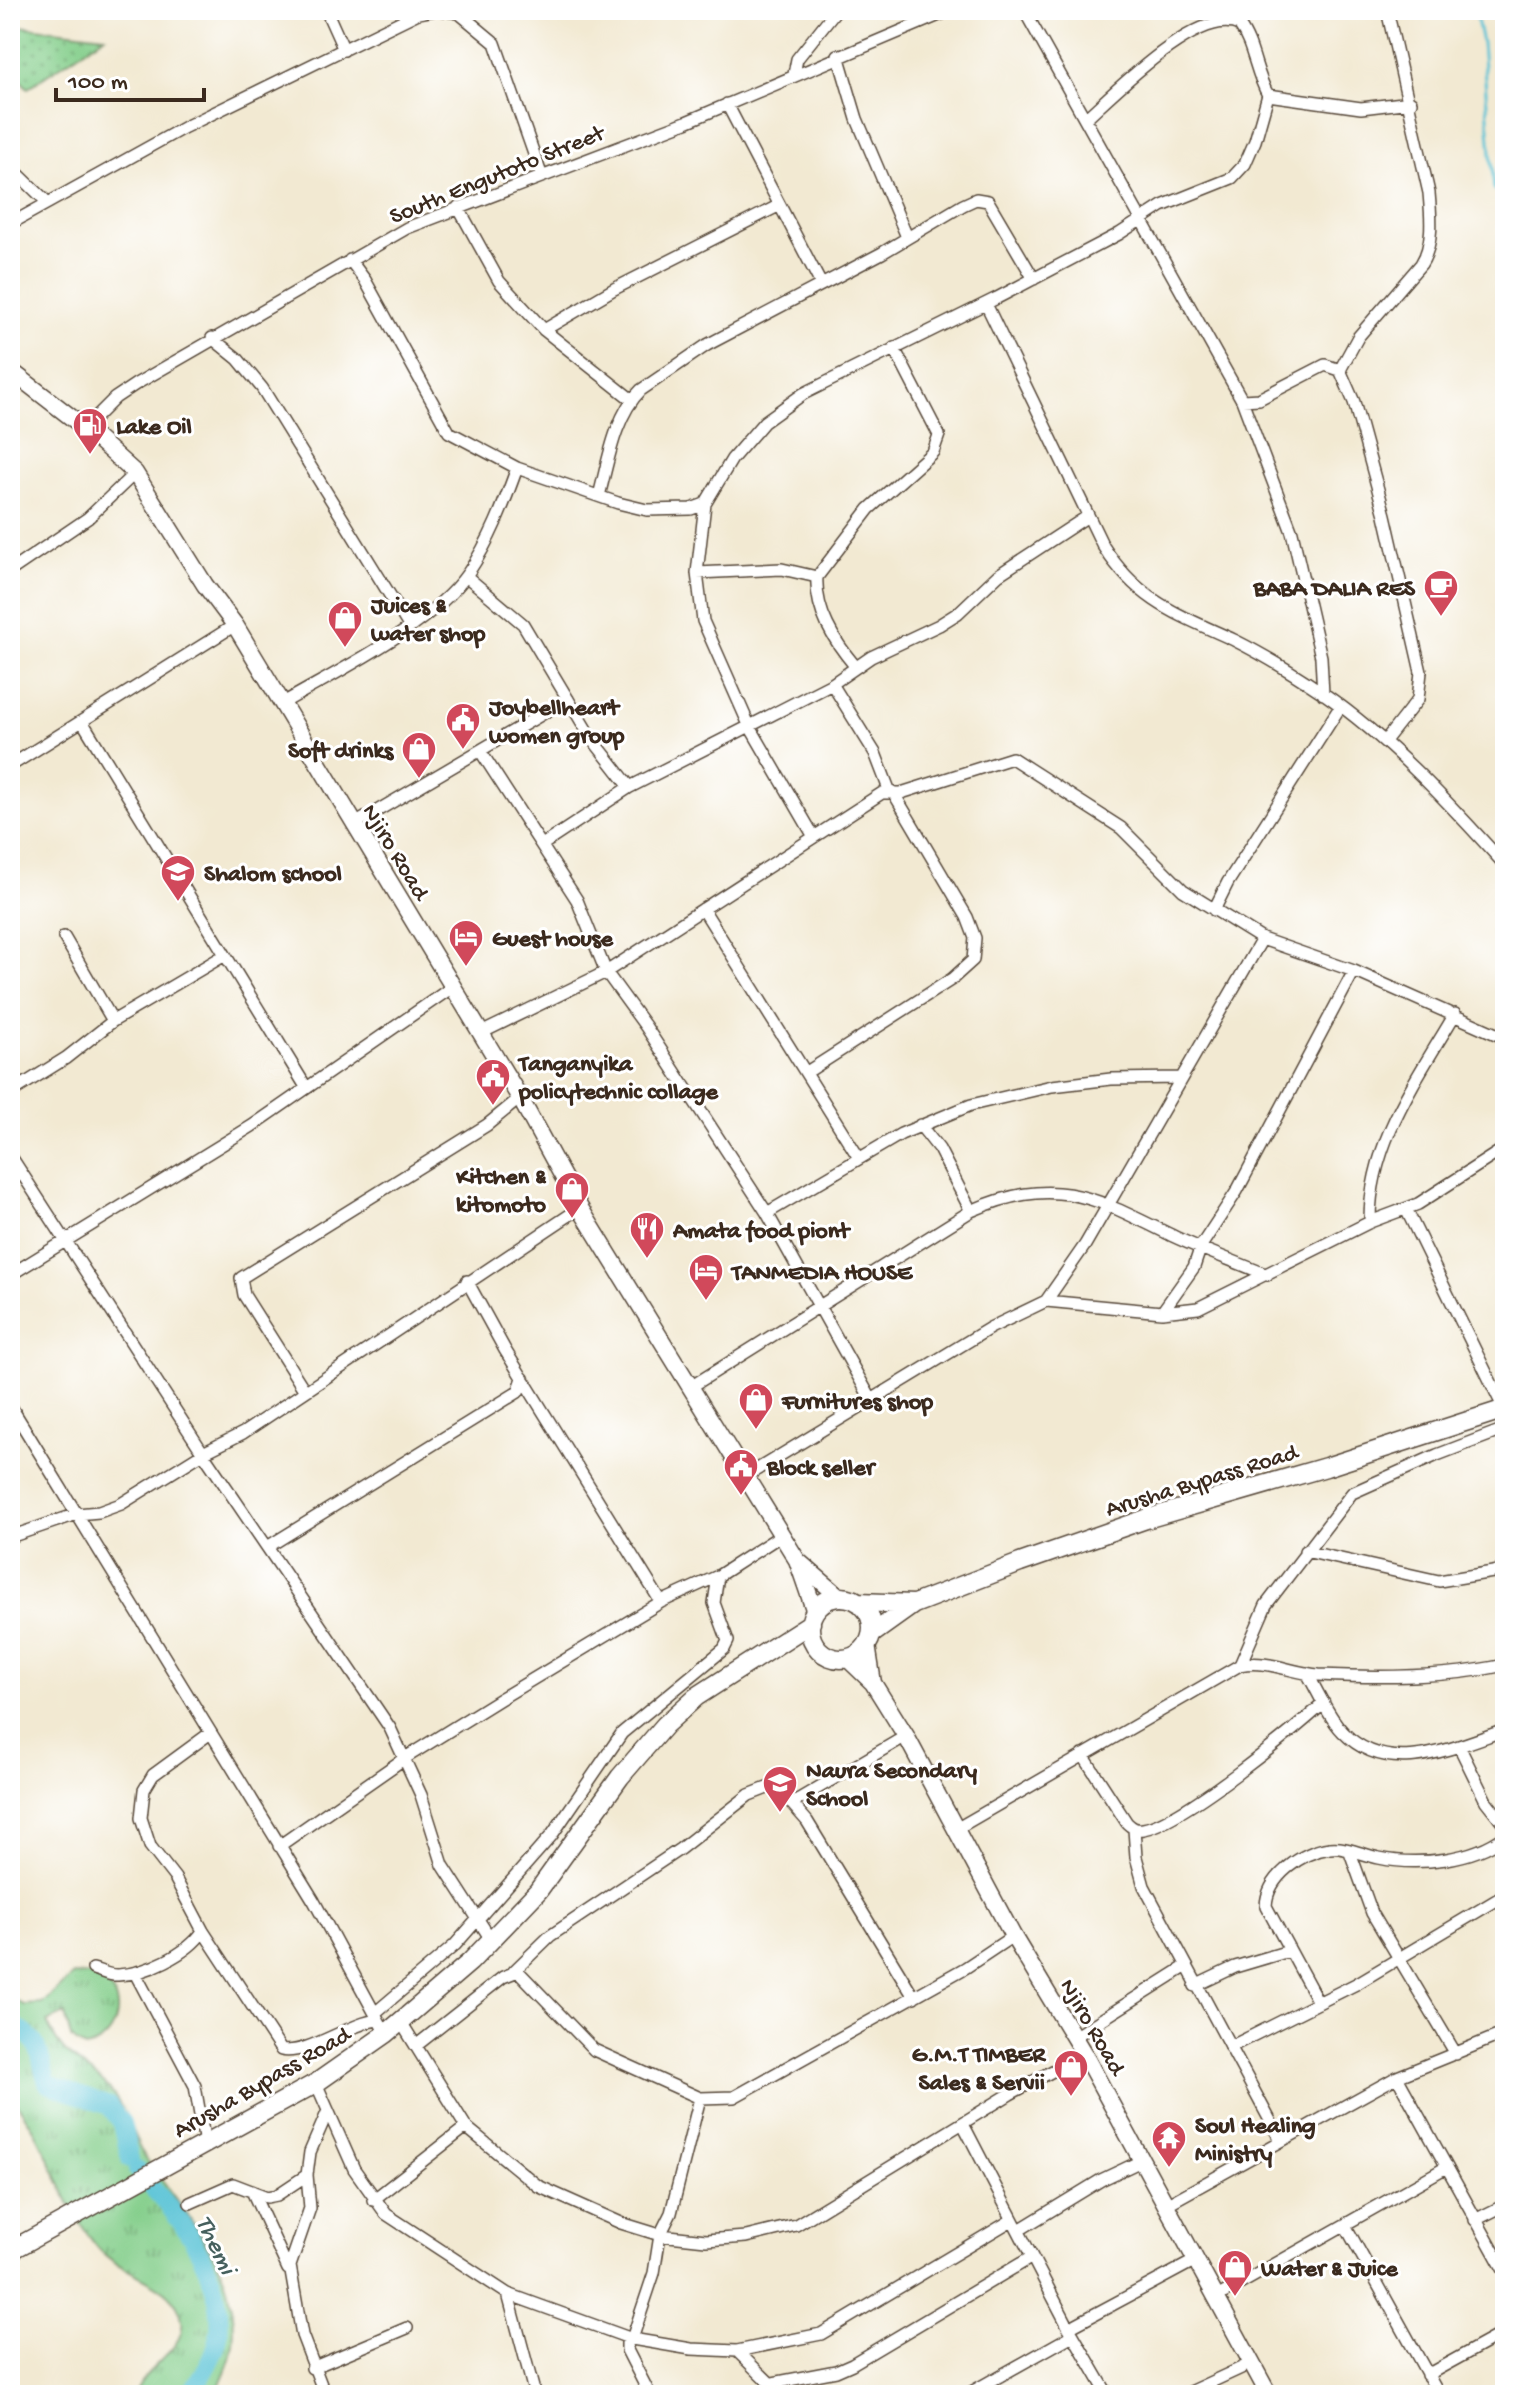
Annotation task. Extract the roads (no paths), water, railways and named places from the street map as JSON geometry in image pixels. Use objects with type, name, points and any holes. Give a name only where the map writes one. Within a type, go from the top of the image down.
[{"type":"main road","name":"Arusha Bypass Road","points":[[848,1659],[914,1604],[1146,1519],[1326,1467],[1505,1409]]},
{"type":"main road","name":"Arusha Bypass Road","points":[[10,2251],[316,2083],[385,2022],[492,1941],[538,1891],[620,1777],[665,1725],[696,1697],[777,1647],[831,1599],[914,1604]]},
{"type":"main road","points":[[849,1600],[870,1616],[870,1639]]},
{"type":"main road","points":[[813,1618],[813,1641],[825,1655]]},
{"type":"main road","points":[[777,1647],[848,1659]]},
{"type":"street","points":[[326,10],[344,50]]},
{"type":"street","points":[[10,224],[185,127],[418,13],[434,10]]},
{"type":"street","points":[[442,10],[459,13],[482,29],[495,43],[541,174]]},
{"type":"street","points":[[794,74],[797,59],[836,10]]},
{"type":"street","name":"South Engutoto Street","points":[[85,428],[123,393],[212,338],[407,228],[727,104],[951,10]]},
{"type":"street","points":[[1024,10],[1242,400],[1292,532],[1321,657],[1323,694]]},
{"type":"street","points":[[1340,370],[1358,337],[1421,264],[1427,251],[1431,220],[1429,193],[1411,102],[1387,10]]},
{"type":"street","points":[[813,835],[749,725],[703,621],[697,596],[697,573],[705,504],[732,459],[781,408],[1034,279],[1158,209],[1228,180],[1240,170],[1255,141],[1268,95],[1256,74],[1248,36],[1239,25],[1219,21],[1181,40],[1132,77],[1085,119]]},
{"type":"street","points":[[838,55],[857,119],[907,237]]},
{"type":"street","points":[[1268,95],[1361,108],[1411,102]]},
{"type":"street","points":[[727,104],[744,130],[778,206],[821,284]]},
{"type":"street","points":[[10,166],[47,202]]},
{"type":"street","points":[[599,496],[631,399],[707,345],[963,205],[982,199],[988,201],[1003,221],[1034,279]]},
{"type":"street","points":[[544,330],[614,289],[778,206]]},
{"type":"street","points":[[458,207],[499,281],[544,330],[631,399]]},
{"type":"street","points":[[350,260],[365,280],[449,432],[517,468],[647,510],[691,509],[705,504]]},
{"type":"street","points":[[986,304],[1114,564],[1148,598],[1236,642],[1323,694],[1385,741],[1505,865]]},
{"type":"street","points":[[212,338],[238,359],[262,388],[409,626]]},
{"type":"street","points":[[855,666],[837,645],[826,622],[817,577],[869,509],[933,452],[939,435],[894,348]]},
{"type":"street","points":[[1242,400],[1259,399],[1325,365],[1340,370],[1354,402],[1381,500],[1421,672],[1418,699],[1385,741]]},
{"type":"street","name":"Njiro Road","points":[[10,370],[85,428],[135,473],[283,703],[743,1478],[797,1560],[849,1600]]},
{"type":"street","points":[[283,703],[409,626],[466,576],[487,540],[517,468]]},
{"type":"street","points":[[10,571],[88,518],[135,473]]},
{"type":"street","points":[[542,845],[630,787],[832,684],[855,666],[958,613],[998,575],[1088,516]]},
{"type":"street","points":[[697,573],[782,569],[817,577]]},
{"type":"street","points":[[466,576],[523,624],[610,764],[630,787]]},
{"type":"street","points":[[10,766],[235,625]]},
{"type":"street","points":[[807,1072],[952,979],[973,960],[975,938],[967,917],[891,792],[875,753],[832,684]]},
{"type":"street","points":[[353,825],[568,699]]},
{"type":"street","points":[[1214,910],[1228,882],[1340,707]]},
{"type":"street","points":[[82,721],[306,1087]]},
{"type":"street","points":[[481,752],[577,900],[606,972],[767,1213],[872,1401]]},
{"type":"street","points":[[481,1033],[606,972],[813,835],[891,792],[1012,758],[1121,828],[1183,890],[1262,939],[1354,971],[1505,1038]]},
{"type":"street","points":[[703,909],[859,1158]]},
{"type":"street","points":[[64,937],[113,1021]]},
{"type":"street","points":[[743,1478],[990,1328],[1046,1301],[1067,1274],[1262,939]]},
{"type":"street","points":[[10,1093],[66,1058],[113,1021],[225,955]]},
{"type":"street","points":[[1162,1312],[1180,1292],[1201,1246],[1237,1191],[1354,971]]},
{"type":"street","points":[[10,1275],[252,1126],[451,988]]},
{"type":"street","points":[[1370,1222],[1374,1171],[1400,1106],[1455,1014]]},
{"type":"street","points":[[767,1213],[920,1125],[971,1105],[1052,1086],[1111,1079],[1181,1078]]},
{"type":"street","points":[[305,1391],[244,1295],[241,1278],[487,1125],[520,1098]]},
{"type":"street","points":[[920,1125],[939,1149],[971,1211]]},
{"type":"street","points":[[1046,1301],[1162,1312],[1198,1308],[1370,1222],[1406,1209],[1505,1148]]},
{"type":"street","points":[[10,1155],[203,1453],[367,1691],[405,1758],[421,1795],[443,1865],[492,1941]]},
{"type":"street","points":[[689,1388],[971,1211],[1021,1194],[1053,1191],[1108,1203],[1267,1275]]},
{"type":"street","points":[[10,1537],[77,1514],[99,1512],[121,1504],[203,1453],[243,1433],[580,1208]]},
{"type":"street","points":[[1406,1209],[1505,1409]]},
{"type":"street","points":[[467,1281],[661,1602]]},
{"type":"street","points":[[269,1546],[518,1392],[523,1378]]},
{"type":"street","points":[[10,1405],[385,2022],[417,2045],[466,2127],[538,2186],[621,2223],[660,2235],[722,2241],[783,2230],[1084,2054]]},
{"type":"street","points":[[1240,1665],[1266,1605],[1352,1493],[1505,1429]]},
{"type":"street","points":[[279,1846],[405,1758],[661,1602],[718,1576],[780,1536]]},
{"type":"street","points":[[1305,1551],[1439,1581],[1505,1570]]},
{"type":"street","name":"Njiro Road","points":[[797,1560],[813,1618]]},
{"type":"street","points":[[209,1734],[153,1775],[144,1790],[141,1818],[150,1846],[185,1894],[203,1931],[281,2050],[298,2050],[355,2024],[385,2022],[552,1835],[622,1733],[724,1649],[728,1641],[714,1603],[718,1576]]},
{"type":"street","name":"Njiro Road","points":[[870,1639],[873,1683]]},
{"type":"street","name":"Njiro Road","points":[[848,1659],[873,1683],[906,1736],[1013,1936],[1084,2054],[1139,2162],[1269,2395]]},
{"type":"street","points":[[956,1829],[1240,1665],[1266,1664],[1307,1673],[1400,1677],[1505,1665]]},
{"type":"street","points":[[1307,1673],[1342,1731],[1378,1756],[1400,1759],[1459,1746],[1505,1730]]},
{"type":"street","points":[[1134,1829],[1152,1826],[1178,1813],[1290,1733],[1324,1703]]},
{"type":"street","points":[[794,1802],[906,1736]]},
{"type":"street","points":[[1469,1765],[1484,1737]]},
{"type":"street","points":[[1459,1746],[1486,1801],[1505,1825]]},
{"type":"street","points":[[1083,1755],[1134,1829],[1136,1857],[1144,1886],[1195,1986],[1280,2139]]},
{"type":"street","points":[[417,2045],[514,1971],[550,1936],[680,1849],[749,1795],[767,1788],[778,1788],[794,1802],[914,1997]]},
{"type":"street","points":[[1318,2002],[1266,1906],[1266,1890],[1276,1878],[1308,1856],[1333,1848],[1405,1862],[1426,1862],[1487,1847],[1505,1836]]},
{"type":"street","points":[[1350,1852],[1372,1913],[1456,2054]]},
{"type":"street","points":[[1230,2047],[1400,1959],[1505,1895]]},
{"type":"street","points":[[93,1969],[115,1976],[135,1973],[189,1948],[203,1931]]},
{"type":"street","points":[[514,1971],[524,1975],[594,2050],[700,2098],[722,2099],[743,2093],[835,2038],[914,1997],[1013,1936]]},
{"type":"street","points":[[1195,1986],[1235,1967],[1289,1951]]},
{"type":"street","points":[[1074,2037],[1185,1967]]},
{"type":"street","points":[[135,1973],[195,2086],[205,2144]]},
{"type":"street","points":[[1164,2206],[1280,2139],[1397,2077],[1505,2033]]},
{"type":"street","points":[[1397,2077],[1505,2272]]},
{"type":"street","points":[[316,2083],[327,2113],[373,2200],[386,2214],[423,2241],[508,2294],[632,2339],[691,2349],[737,2351],[821,2334],[1015,2225],[1139,2162]]},
{"type":"street","points":[[650,2395],[627,2350],[627,2343],[632,2339],[654,2273],[660,2235],[671,2213],[700,2098]]},
{"type":"street","points":[[325,2395],[312,2368],[292,2277],[291,2257],[310,2208],[307,2175],[310,2152],[327,2113]]},
{"type":"street","points":[[963,2124],[1071,2331],[1108,2395]]},
{"type":"street","points":[[373,2200],[466,2127]]},
{"type":"street","points":[[1215,2298],[1445,2168]]},
{"type":"street","points":[[190,2203],[233,2184],[267,2197],[277,2195],[307,2175]]},
{"type":"street","points":[[252,2191],[292,2277]]},
{"type":"street","points":[[1475,2220],[1505,2205]]},
{"type":"street","points":[[1345,2225],[1439,2395]]},
{"type":"street","points":[[773,2383],[836,2371],[852,2364],[1032,2257]]},
{"type":"street","points":[[966,2395],[1194,2261]]},
{"type":"street","points":[[508,2294],[534,2395]]},
{"type":"street","points":[[312,2368],[407,2328]]},
{"type":"street","points":[[1427,2375],[1505,2332]]},
{"type":"street","points":[[737,2351],[782,2395]]},
{"type":"street","points":[[1183,2395],[1250,2364]]},
{"type":"waterway","points":[[1475,10],[1482,43],[1494,190],[1505,190]]},
{"type":"waterway","name":"Themi","points":[[10,2023],[35,2043],[48,2084],[109,2106],[122,2123],[130,2159]]},
{"type":"waterway","name":"Themi","points":[[137,2170],[190,2236],[214,2287],[220,2323],[218,2340],[206,2369],[189,2395]]},
{"type":"place","name":"Lake Oil","points":[[90,456]]},
{"type":"place","name":"BABA DALIA RES","points":[[1441,618]]},
{"type":"place","name":"Juices & water shop","points":[[345,649]]},
{"type":"place","name":"Joybellheart women group","points":[[463,751]]},
{"type":"place","name":"Soft drinks","points":[[419,780]]},
{"type":"place","name":"Shalom school","points":[[178,903]]},
{"type":"place","name":"Guest house","points":[[466,968]]},
{"type":"place","name":"Tanganyika policytechnic collage","points":[[493,1107]]},
{"type":"place","name":"Kitchen & kitomoto","points":[[572,1220]]},
{"type":"place","name":"Amata food piont","points":[[647,1260]]},
{"type":"place","name":"TANMEDIA HOUSE","points":[[706,1302]]},
{"type":"place","name":"Furnitures shop","points":[[756,1431]]},
{"type":"place","name":"Block seller","points":[[741,1497]]},
{"type":"place","name":"Naura Secondary School","points":[[780,1814]]},
{"type":"place","name":"G.M.T TIMBER Sales & Servii","points":[[1071,2098]]},
{"type":"place","name":"Soul Healing Ministry","points":[[1169,2169]]},
{"type":"place","name":"Water & Juice","points":[[1235,2298]]}]
